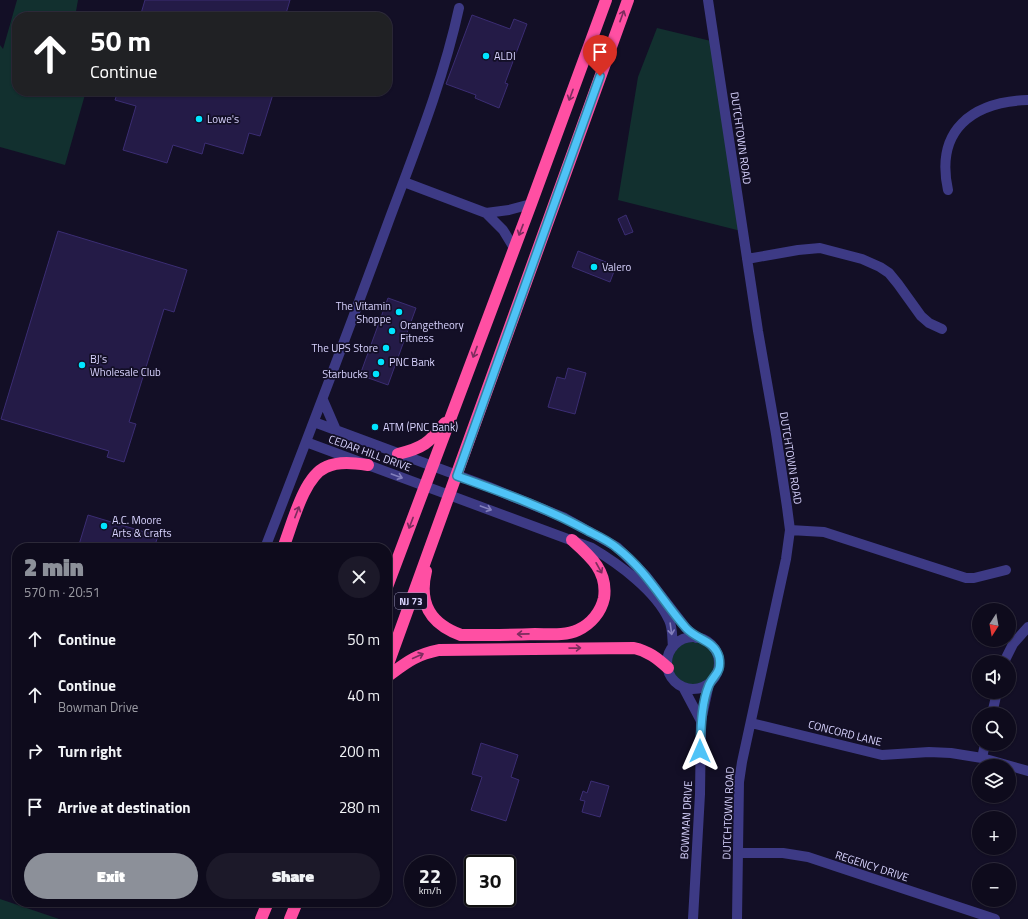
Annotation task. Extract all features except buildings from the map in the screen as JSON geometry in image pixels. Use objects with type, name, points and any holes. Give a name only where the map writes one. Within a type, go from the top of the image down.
[{"type":"highway","name":"NJ 73","points":[[392,570],[531,204],[606,0]]},
{"type":"highway","name":"NJ 73","points":[[392,652],[628,0]]},
{"type":"highway","points":[[398,454],[414,450],[430,442],[450,416]]},
{"type":"highway","points":[[285,543],[307,486],[318,472],[326,467],[343,463],[368,465]]},
{"type":"highway","points":[[435,535],[425,575],[426,601],[430,613],[439,624],[461,635],[567,633],[586,626],[599,611],[605,591],[604,581],[596,563],[572,540]]},
{"type":"highway","points":[[392,673],[419,655],[438,650],[634,648],[651,654],[668,668]]},
{"type":"highway","points":[[261,919],[266,907]]},
{"type":"highway","points":[[290,919],[295,907]]},
{"type":"street","name":"DUTCHTOWN ROAD","points":[[708,0],[758,332],[776,434],[790,530],[786,559],[739,782],[737,919]]},
{"type":"street","points":[[267,543],[323,400],[404,182],[433,99],[453,34],[459,8]]},
{"type":"street","points":[[948,190],[945,178],[945,159],[952,136],[963,121],[978,110],[1010,101],[1028,100]]},
{"type":"street","points":[[404,182],[486,213],[503,230],[514,248]]},
{"type":"street","points":[[486,213],[509,210],[531,204]]},
{"type":"street","points":[[747,259],[798,250],[820,248],[867,260],[888,273],[898,284],[921,316],[929,323],[942,329]]},
{"type":"street","points":[[323,400],[336,430]]},
{"type":"street","name":"CEDAR HILL DRIVE","points":[[314,422],[432,466]]},
{"type":"street","name":"CEDAR HILL DRIVE","points":[[306,442],[425,486]]},
{"type":"street","points":[[432,466],[565,518],[617,547],[646,576],[686,628],[696,638]]},
{"type":"street","points":[[425,486],[572,540],[592,548],[610,559],[627,572],[654,597],[670,620],[673,647],[668,659],[668,668],[673,680],[683,687],[697,689],[710,684],[717,673],[719,665],[718,656],[715,649],[708,642],[696,638],[686,639],[673,647]]},
{"type":"street","points":[[790,530],[824,532],[966,578],[974,578],[1006,570]]},
{"type":"street","points":[[1007,655],[1012,644],[1028,627]]},
{"type":"street","name":"BOWMAN DRIVE","points":[[693,919],[700,794],[701,721],[710,684]]},
{"type":"street","name":"BOWMAN DRIVE","points":[[683,687],[701,721]]},
{"type":"street","name":"CONCORD LANE","points":[[751,722],[882,756],[929,752],[952,753],[982,758],[1028,770]]},
{"type":"street","points":[[982,758],[984,751]]},
{"type":"street","name":"REGENCY DRIVE","points":[[738,853],[783,852],[808,857],[995,919]]},
{"type":"green space","points":[[17,0],[78,0],[76,12],[14,12]]},
{"type":"green space","points":[[12,18],[12,96],[85,96],[65,165],[0,147],[0,45],[3,49]]},
{"type":"green space","points":[[657,28],[711,41],[741,231],[618,200],[638,77]]},
{"type":"green space","points":[[693,637],[703,639],[711,645],[717,653],[719,663],[717,673],[711,681],[703,687],[693,689],[683,687],[675,681],[669,673],[667,663],[669,653],[675,645],[683,639]]},
{"type":"green space","points":[[0,899],[12,903],[12,907],[24,907],[59,919],[0,919]]},
{"type":"place","name":"ALDI","points":[[486,56]]},
{"type":"place","name":"Lowe's","points":[[199,119]]},
{"type":"place","name":"Valero","points":[[594,267]]},
{"type":"place","name":"The Vitamin Shoppe","points":[[399,312]]},
{"type":"place","name":"Orangetheory Fitness","points":[[392,331]]},
{"type":"place","name":"The UPS Store","points":[[386,348]]},
{"type":"place","name":"PNC Bank","points":[[381,362]]},
{"type":"place","name":"BJ's Wholesale Club","points":[[82,365]]},
{"type":"place","name":"Starbucks","points":[[376,374]]},
{"type":"place","name":"ATM (PNC Bank)","points":[[375,427]]},
{"type":"place","name":"A.C. Moore Arts & Crafts","points":[[104,526]]},
{"type":"route","points":[[600,76],[457,476],[489,487],[565,518],[617,547],[646,576],[686,628],[696,638],[705,640],[712,645],[718,656],[719,669],[710,684],[701,721],[700,751]]}]
